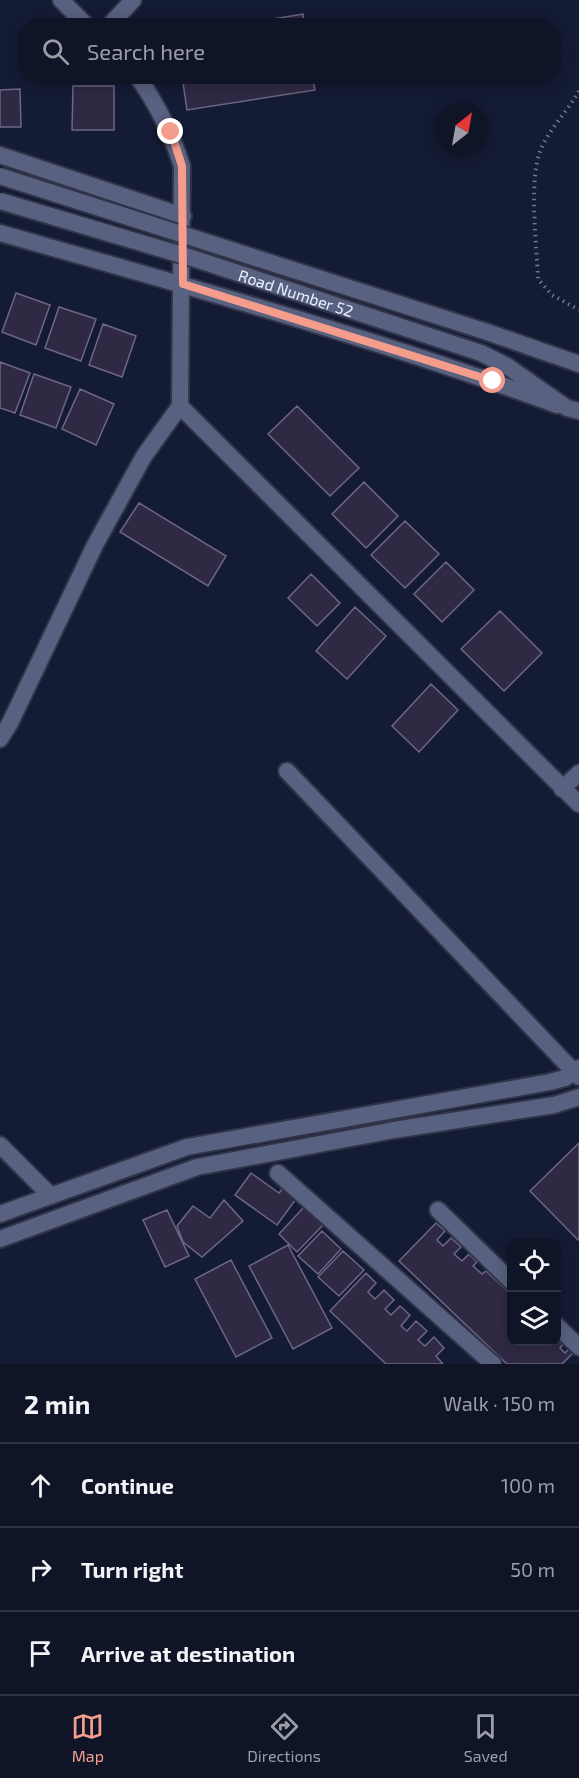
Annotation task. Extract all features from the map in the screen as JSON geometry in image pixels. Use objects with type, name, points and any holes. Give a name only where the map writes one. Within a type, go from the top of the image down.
[{"type":"street","points":[[60,0],[79,18]]},
{"type":"street","points":[[116,18],[133,0]]},
{"type":"street","points":[[0,739],[10,723],[95,546],[144,456],[180,406],[183,284],[182,166],[171,132],[155,100],[143,84]]},
{"type":"street","points":[[0,155],[183,216]]},
{"type":"street","name":"Road Number 52","points":[[0,176],[487,332],[579,364]]},
{"type":"street","name":"Road Number 52","points":[[0,201],[192,258],[481,353],[507,366],[573,409]]},
{"type":"street","points":[[0,233],[183,284],[493,381],[573,409]]},
{"type":"street","points":[[180,406],[579,804]]},
{"type":"street","points":[[0,1214],[187,1147],[550,1082],[578,1073],[287,771]]},
{"type":"street","points":[[562,789],[579,773]]},
{"type":"street","points":[[0,1239],[197,1167],[394,1130],[554,1104],[579,1097]]},
{"type":"street","points":[[0,1145],[51,1196]]},
{"type":"street","points":[[279,1173],[493,1364]]},
{"type":"street","points":[[438,1210],[507,1277]]},
{"type":"street","points":[[561,1330],[579,1347]]},
{"type":"path","points":[[579,91],[542,147],[536,165],[535,204],[538,279],[552,295],[579,310]]},
{"type":"building","points":[[303,14],[303,18],[278,18]]},
{"type":"building","points":[[183,84],[314,84],[315,90],[187,110]]},
{"type":"building","points":[[73,86],[114,86],[114,130],[72,130]]},
{"type":"building","points":[[20,89],[21,127],[0,127],[0,90]]},
{"type":"building","points":[[16,293],[50,305],[36,345],[2,332]]},
{"type":"building","points":[[59,307],[96,319],[81,361],[45,348]]},
{"type":"building","points":[[103,324],[136,336],[122,377],[89,365]]},
{"type":"building","points":[[0,362],[30,373],[15,413],[0,408]]},
{"type":"building","points":[[34,374],[71,387],[56,428],[20,415]]},
{"type":"building","points":[[80,389],[114,404],[96,445],[62,429]]},
{"type":"building","points":[[297,406],[359,468],[330,496],[268,434]]},
{"type":"building","points":[[364,482],[398,516],[366,548],[332,514]]},
{"type":"building","points":[[139,503],[226,556],[208,586],[120,532]]},
{"type":"building","points":[[405,521],[439,554],[405,588],[371,555]]},
{"type":"building","points":[[446,562],[474,590],[442,622],[414,594]]},
{"type":"building","points":[[311,574],[340,603],[317,626],[288,598]]},
{"type":"building","points":[[355,607],[386,636],[347,679],[316,651]]},
{"type":"building","points":[[500,611],[542,653],[504,691],[461,649]]},
{"type":"building","points":[[431,684],[458,710],[419,752],[392,726]]},
{"type":"building","points":[[579,1143],[579,1239],[578,1240],[530,1191]]},
{"type":"building","points":[[251,1173],[279,1193],[282,1189],[296,1199],[277,1225],[235,1195]]},
{"type":"building","points":[[224,1200],[243,1221],[202,1257],[183,1242],[177,1226],[193,1206],[210,1218]]},
{"type":"building","points":[[304,1207],[323,1225],[297,1252],[279,1234]]},
{"type":"building","points":[[167,1210],[189,1256],[165,1267],[143,1220]]},
{"type":"building","points":[[436,1223],[445,1231],[437,1240],[443,1246],[451,1238],[461,1247],[454,1254],[462,1261],[469,1254],[477,1262],[473,1266],[482,1274],[486,1271],[507,1290],[507,1346],[561,1346],[561,1342],[563,1344],[560,1348],[565,1353],[569,1349],[573,1353],[562,1364],[507,1364],[399,1261]]},
{"type":"building","points":[[322,1231],[341,1249],[318,1274],[298,1256]]},
{"type":"building","points":[[288,1245],[332,1328],[293,1349],[249,1266]]},
{"type":"building","points":[[343,1251],[364,1270],[339,1296],[318,1277]]},
{"type":"building","points":[[231,1260],[272,1338],[236,1357],[195,1279]]},
{"type":"building","points":[[366,1273],[376,1283],[368,1292],[375,1299],[384,1290],[394,1300],[385,1309],[391,1315],[400,1306],[410,1315],[401,1326],[407,1331],[416,1321],[427,1331],[418,1340],[425,1346],[434,1337],[444,1348],[436,1356],[443,1364],[386,1364],[330,1311]]},
{"type":"route","points":[[171,132],[182,166],[183,284],[493,381]]}]
